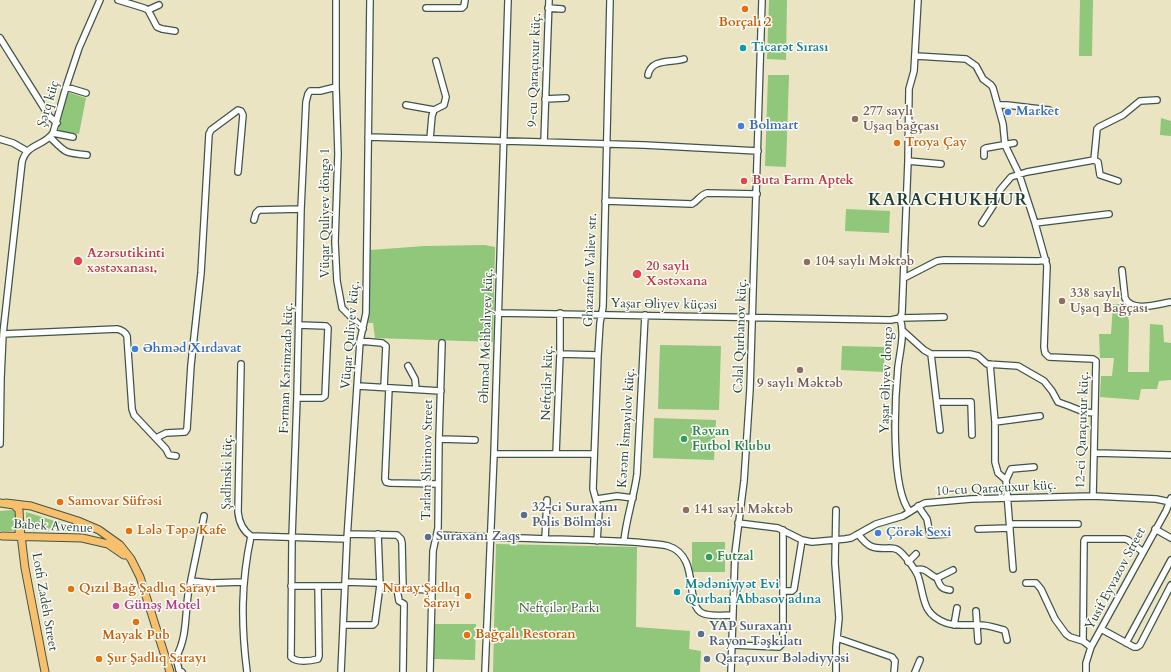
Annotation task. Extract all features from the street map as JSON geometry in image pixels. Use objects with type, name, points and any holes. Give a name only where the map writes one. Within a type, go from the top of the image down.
[{"type":"main road","name":"Babek Avenue","points":[[3,503],[31,506],[78,521],[99,530],[115,541],[128,554],[136,569]]},
{"type":"main road","name":"Babek Avenue","points":[[1,536],[16,533],[20,527],[19,510],[14,505],[3,503]]},
{"type":"main road","points":[[73,537],[80,534],[82,531],[81,524],[78,521]]},
{"type":"main road","name":"Lotfi Zadeh Street","points":[[20,527],[25,568],[45,672]]},
{"type":"main road","name":"Babek Avenue","points":[[1,536],[73,537],[108,544],[119,550],[136,569]]},
{"type":"main road","points":[[136,569],[170,669]]},
{"type":"street","name":"Şərq küç","points":[[27,151],[52,135],[57,123],[66,87],[79,48],[100,0]]},
{"type":"street","points":[[118,0],[148,10],[159,5]]},
{"type":"street","points":[[336,0],[336,87]]},
{"type":"street","name":"Vüqar Quliyev küç.","points":[[341,672],[347,537],[360,341],[366,313],[370,0]]},
{"type":"street","points":[[426,8],[462,8],[465,0]]},
{"type":"street","name":"Əhməd Mehbalıyev küç.","points":[[486,672],[508,0]]},
{"type":"street","name":"9-cu Qaraçuxur küç.","points":[[544,142],[544,99],[548,0]]},
{"type":"street","name":"Ghazanfar Valiev str.","points":[[597,541],[599,511],[597,499],[593,489],[598,355],[602,314],[610,0]]},
{"type":"street","name":"Cəlal Qurbanov küç.","points":[[731,672],[735,553],[744,481],[750,389],[762,0]]},
{"type":"street","name":"Yaşar Əliyev dongə","points":[[910,512],[906,506],[900,484],[896,459],[895,405],[902,331],[900,318],[902,314],[904,278],[909,89],[916,56],[918,0]]},
{"type":"street","points":[[548,8],[562,9]]},
{"type":"street","points":[[148,10],[157,27],[175,31]]},
{"type":"street","points":[[0,38],[48,116],[57,123]]},
{"type":"street","name":"12-ci Qaraçuxur küç.","points":[[916,56],[958,58],[969,61],[976,66],[983,79],[991,85],[998,105],[1005,145],[1019,174],[1046,260],[1047,282],[1045,352],[1049,357],[1093,359],[1096,361],[1096,413],[1092,496]]},
{"type":"street","points":[[648,75],[650,70],[660,62],[684,59]]},
{"type":"street","points":[[406,105],[434,110],[444,105],[446,97],[436,61]]},
{"type":"street","points":[[66,87],[86,93]]},
{"type":"street","name":"Fərman Kərimzadə küç.","points":[[318,586],[319,656],[318,659],[315,660],[296,661],[290,657],[290,586],[307,97],[310,91],[325,90],[336,87]]},
{"type":"street","name":"Vüqar Quliyev döngə 1","points":[[336,87],[338,154],[335,247],[337,281],[342,308],[363,329]]},
{"type":"street","points":[[544,99],[566,98]]},
{"type":"street","points":[[1094,160],[1097,129],[1099,127],[1123,115],[1140,101],[1157,100]]},
{"type":"street","points":[[998,105],[1049,110]]},
{"type":"street","points":[[156,438],[166,433],[185,432],[187,429],[190,371],[201,273],[209,134],[211,130],[238,110],[241,111],[242,115],[238,172]]},
{"type":"street","points":[[430,139],[434,110]]},
{"type":"street","points":[[52,135],[73,137]]},
{"type":"street","points":[[52,135],[64,151],[68,153],[87,155]]},
{"type":"street","points":[[368,137],[606,143],[758,151]]},
{"type":"street","points":[[0,139],[12,143],[27,151],[22,162],[20,176],[3,334],[0,444]]},
{"type":"street","points":[[984,156],[984,149],[986,148],[1014,144]]},
{"type":"street","points":[[908,160],[941,164]]},
{"type":"street","points":[[982,223],[993,206],[1000,190],[1011,177],[1019,174],[1094,160]]},
{"type":"street","points":[[1094,160],[1098,162],[1100,174],[1118,180]]},
{"type":"street","points":[[605,201],[692,204],[696,202],[703,194],[707,193],[757,194]]},
{"type":"street","points":[[254,220],[256,213],[259,210],[302,209]]},
{"type":"street","points":[[1035,223],[1109,214]]},
{"type":"street","points":[[904,278],[937,261],[944,260],[1046,260]]},
{"type":"street","points":[[1122,270],[1125,298],[1130,304],[1144,306],[1171,302]]},
{"type":"street","name":"Yaşar Əliyev küçəsi","points":[[498,312],[891,320],[900,318],[944,317]]},
{"type":"street","name":"Neftçilər küç.","points":[[556,454],[560,313]]},
{"type":"street","name":"Kərəm İsmayılov küç.","points":[[624,542],[627,519],[633,498],[637,474],[645,315]]},
{"type":"street","points":[[297,398],[322,398],[325,396],[328,336],[328,328],[326,326],[299,325]]},
{"type":"street","points":[[3,334],[117,329],[125,332],[127,336],[132,409],[134,415],[166,449],[168,455],[176,456]]},
{"type":"street","points":[[902,331],[924,350],[931,354],[970,354],[978,356],[987,364],[1018,366],[1044,381],[1058,402],[1084,412],[1096,413]]},
{"type":"street","points":[[360,341],[382,343],[386,346],[385,479],[390,483],[438,484]]},
{"type":"street","name":"Tarlan Shirinov Street","points":[[430,672],[433,551],[437,535],[442,343]]},
{"type":"street","points":[[560,354],[598,355]]},
{"type":"street","points":[[931,354],[940,430]]},
{"type":"street","name":"Şadlinski küç.","points":[[241,364],[238,512],[241,525],[246,533],[251,536]]},
{"type":"street","points":[[990,364],[995,422],[996,469],[998,473],[1006,480]]},
{"type":"street","points":[[408,366],[415,379],[416,389]]},
{"type":"street","points":[[358,386],[441,391]]},
{"type":"street","points":[[936,402],[971,402],[972,435]]},
{"type":"street","points":[[995,422],[1040,416]]},
{"type":"street","points":[[439,439],[475,440]]},
{"type":"street","points":[[1094,453],[1171,455]]},
{"type":"street","points":[[494,454],[594,454]]},
{"type":"street","points":[[1013,569],[1006,480],[1011,469],[1034,467]]},
{"type":"street","points":[[597,499],[617,496],[633,498]]},
{"type":"street","name":"10-cu Qaraçuxur küç.","points":[[738,523],[778,528],[802,540],[812,542],[852,538],[870,527],[896,519],[918,506],[953,500],[1092,496],[1171,501]]},
{"type":"street","points":[[545,539],[547,500]]},
{"type":"street","name":"Yusif Eyvazov Street","points":[[1086,672],[1086,662],[1092,647],[1171,501]]},
{"type":"street","points":[[918,506],[927,519],[930,535],[947,534]]},
{"type":"street","points":[[836,510],[835,563],[839,618],[836,647],[836,672]]},
{"type":"street","points":[[182,672],[179,670],[176,658],[180,650],[185,630],[186,607],[204,516]]},
{"type":"street","points":[[978,529],[1010,526],[1078,524]]},
{"type":"street","points":[[1155,529],[1171,538]]},
{"type":"street","points":[[732,646],[779,646],[783,643],[783,530]]},
{"type":"street","points":[[344,625],[373,625],[375,623],[380,585],[378,534]]},
{"type":"street","points":[[247,672],[243,639],[243,582],[251,536],[347,537],[378,534],[397,535],[401,539],[399,601],[404,604],[403,672]]},
{"type":"street","points":[[858,534],[870,547],[881,549],[893,548],[898,550],[915,570],[923,600],[929,612],[940,620],[960,626],[976,624],[1004,630],[1007,640]]},
{"type":"street","points":[[437,535],[624,542],[669,546],[682,557],[689,568],[693,600],[697,609],[701,613],[708,615],[732,615]]},
{"type":"street","points":[[1083,641],[1085,539],[1125,539],[1143,552]]},
{"type":"street","points":[[784,591],[792,591],[794,589],[802,540]]},
{"type":"street","points":[[908,562],[916,554]]},
{"type":"street","points":[[1126,643],[1171,560]]},
{"type":"street","points":[[915,570],[924,569],[932,576],[937,578],[941,588],[950,590]]},
{"type":"street","points":[[937,578],[953,570]]},
{"type":"street","points":[[191,581],[211,583],[243,582]]},
{"type":"street","points":[[290,586],[318,586],[372,582],[386,588],[432,590]]},
{"type":"street","points":[[1026,583],[1036,583],[1041,589],[1059,626],[1070,637],[1083,641],[1092,647]]},
{"type":"street","points":[[1101,629],[1126,643],[1137,647],[1140,645],[1171,585]]},
{"type":"street","points":[[954,625],[957,608]]},
{"type":"street","points":[[976,611],[978,641]]},
{"type":"street","points":[[837,638],[892,657],[895,661],[894,672]]},
{"type":"street","points":[[915,672],[920,660]]},
{"type":"street","points":[[170,669],[178,664]]},
{"type":"green space","points":[[769,0],[787,0],[786,60],[767,59]]},
{"type":"green space","points":[[1080,0],[1093,0],[1092,56],[1079,56]]},
{"type":"green space","points":[[768,75],[789,75],[786,167],[765,166]]},
{"type":"green space","points":[[67,92],[86,98],[79,134],[58,131]]},
{"type":"green space","points":[[1161,118],[1171,121],[1171,136],[1160,135]]},
{"type":"green space","points":[[846,209],[890,211],[889,233],[845,231]]},
{"type":"green space","points":[[485,245],[495,247],[493,342],[375,338],[373,323],[368,323],[370,250],[425,246]]},
{"type":"green space","points":[[1113,304],[1124,304],[1129,321],[1128,372],[1149,372],[1150,324],[1163,325],[1164,342],[1171,343],[1171,380],[1159,381],[1157,389],[1141,389],[1139,400],[1100,397],[1101,376],[1112,376],[1114,358],[1100,358],[1099,334],[1111,334]]},
{"type":"green space","points":[[660,345],[721,346],[719,410],[658,409]]},
{"type":"green space","points":[[842,346],[885,347],[884,372],[841,370]]},
{"type":"green space","name":"Rəvan Futbol Klubu","points":[[654,418],[716,420],[714,460],[653,458]]},
{"type":"green space","points":[[12,510],[15,512],[16,528],[13,531],[0,531],[0,511]]},
{"type":"green space","points":[[26,512],[71,526],[72,530],[28,530],[26,528]]},
{"type":"green space","name":"Futzal","points":[[692,542],[725,542],[725,572],[692,572]]},
{"type":"green space","name":"Neftçilər Parkı","points":[[496,544],[637,547],[636,627],[690,631],[689,649],[701,651],[700,672],[493,672]]},
{"type":"green space","points":[[434,624],[476,624],[475,660],[433,659]]},
{"type":"place","name":"Borçalı 2","points":[[745,9]]},
{"type":"place","name":"Ticarət Sırası","points":[[743,48]]},
{"type":"place","name":"Market","points":[[1008,112]]},
{"type":"place","name":"277 saylı Uşaq bağçası","points":[[855,119]]},
{"type":"place","name":"Bolmart","points":[[741,126]]},
{"type":"place","name":"Troya Çay","points":[[897,143]]},
{"type":"place","name":"Buta Farm Aptek","points":[[744,181]]},
{"type":"place","name":"Azərsutikinti xəstəxanası,","points":[[78,261]]},
{"type":"place","name":"104 saylı Məktəb","points":[[807,262]]},
{"type":"place","name":"20 saylı Xəstəxana","points":[[637,274]]},
{"type":"place","name":"338 saylı Uşaq Bağçası","points":[[1062,301]]},
{"type":"place","name":"Əhməd Xırdavat","points":[[135,349]]},
{"type":"place","name":"9 saylı Məktəb","points":[[800,370]]},
{"type":"place","name":"Rəvan Futbol Klubu","points":[[684,439]]},
{"type":"place","name":"Samovar Süfrəsi","points":[[60,502]]},
{"type":"place","name":"141 saylı Məktəb","points":[[686,510]]},
{"type":"place","name":"32-ci Suraxanı Polis Bölməsi","points":[[524,515]]},
{"type":"place","name":"Lələ Təpə Kafe","points":[[129,531]]},
{"type":"place","name":"Çörək Sexi","points":[[878,533]]},
{"type":"place","name":"Suraxanı Zaqs","points":[[428,537]]},
{"type":"place","name":"Futzal","points":[[709,557]]},
{"type":"place","name":"Qızıl Bağ Şadlıq Sarayı","points":[[71,589]]},
{"type":"place","name":"Mədəniyyət Evi Qurban Abbasov adına","points":[[677,592]]},
{"type":"place","name":"Nuray Şadlıq Sarayı","points":[[468,596]]},
{"type":"place","name":"Günəş Motel","points":[[116,606]]},
{"type":"place","name":"Mayak Pub","points":[[136,622]]},
{"type":"place","name":"YAP Suraxanı Rayon Təşkilatı","points":[[701,634]]},
{"type":"place","name":"Bağçalı Restoran","points":[[467,635]]},
{"type":"place","name":"Şur Şadlıq Sarayı","points":[[99,659]]},
{"type":"place","name":"Qaraçuxur Bələdiyyəsi","points":[[707,659]]},
{"type":"district","name":"KARACHUKHUR","points":[[948,201]]}]
